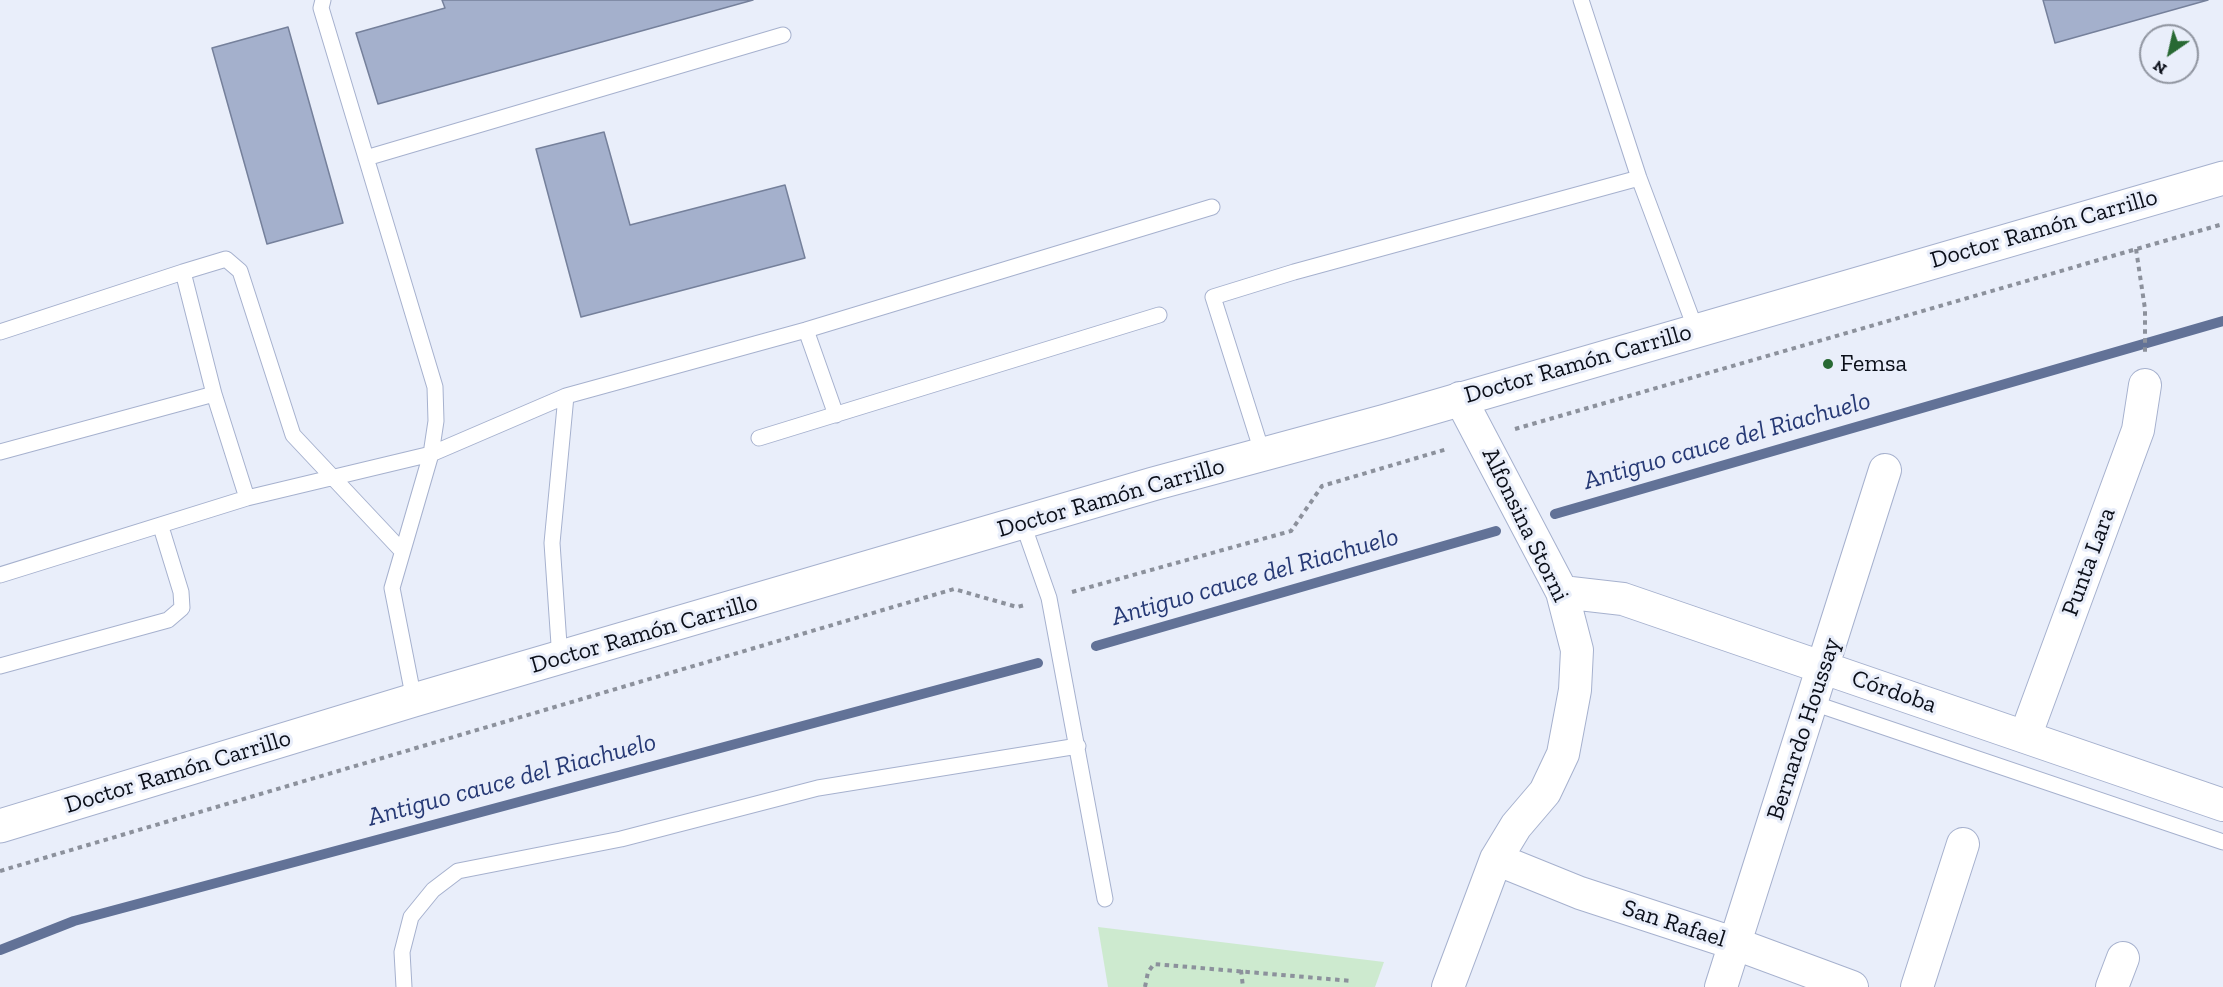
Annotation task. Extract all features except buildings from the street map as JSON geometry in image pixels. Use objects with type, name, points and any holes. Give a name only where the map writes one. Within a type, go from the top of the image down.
[{"type":"street","name":"Doctor Ramón Carrillo","points":[[0,826],[414,700],[2223,178]]},
{"type":"street","name":"Punta Lara","points":[[2025,737],[2138,430],[2145,372]]},
{"type":"street","name":"Alfonsina Storni","points":[[1448,987],[1496,859],[1516,826],[1545,792],[1563,754],[1575,690],[1577,650],[1562,592],[1460,398]]},
{"type":"street","name":"Bernardo Houssay","points":[[1722,987],[1886,470]]},
{"type":"street","name":"Córdoba","points":[[1562,592],[1623,599],[2223,805]]},
{"type":"street","points":[[1917,987],[1963,844]]},
{"type":"street","name":"San Rafael","points":[[1496,859],[1580,892],[1736,944],[1852,987]]},
{"type":"street","points":[[2112,987],[2123,958]]},
{"type":"lane","points":[[323,0],[321,8],[435,387],[436,421],[431,454],[392,588],[414,700]]},
{"type":"lane","points":[[1581,0],[1639,178],[1696,330]]},
{"type":"lane","points":[[366,158],[783,35]]},
{"type":"lane","points":[[1263,455],[1214,297],[1294,272],[1639,178]]},
{"type":"lane","points":[[0,575],[161,527],[247,498],[431,454],[566,396],[806,330],[1212,207]]},
{"type":"lane","points":[[0,332],[226,259],[240,272],[293,435],[402,551]]},
{"type":"lane","points":[[183,272],[214,394],[247,498]]},
{"type":"lane","points":[[759,438],[1159,315]]},
{"type":"lane","points":[[806,330],[836,415]]},
{"type":"lane","points":[[0,452],[214,394]]},
{"type":"lane","points":[[560,659],[552,543],[566,396]]},
{"type":"lane","points":[[1023,524],[1049,598],[1105,899]]},
{"type":"lane","points":[[0,666],[168,620],[182,608],[181,592],[161,527]]},
{"type":"lane","points":[[1813,703],[2223,842]]},
{"type":"lane","points":[[404,987],[402,952],[411,917],[433,890],[458,871],[621,839],[818,788],[1078,746]]},
{"type":"path","points":[[0,871],[954,589],[1017,607],[1291,531],[1322,486],[2223,224]]},
{"type":"path","points":[[2136,249],[2145,319],[2145,372]]},
{"type":"path","points":[[1145,987],[1148,972],[1154,963],[1352,981]]},
{"type":"path","points":[[1241,970],[1243,987]]},
{"type":"green space","points":[[1098,927],[1384,962],[1375,987],[1108,987]]},
{"type":"waterway","name":"Antiguo cauce del Riachuelo","points":[[1555,514],[2223,321]]},
{"type":"waterway","name":"Antiguo cauce del Riachuelo","points":[[1096,646],[1496,531]]},
{"type":"waterway","name":"Antiguo cauce del Riachuelo","points":[[0,950],[74,921],[1038,663]]},
{"type":"place","name":"Femsa","points":[[1828,364]]}]
